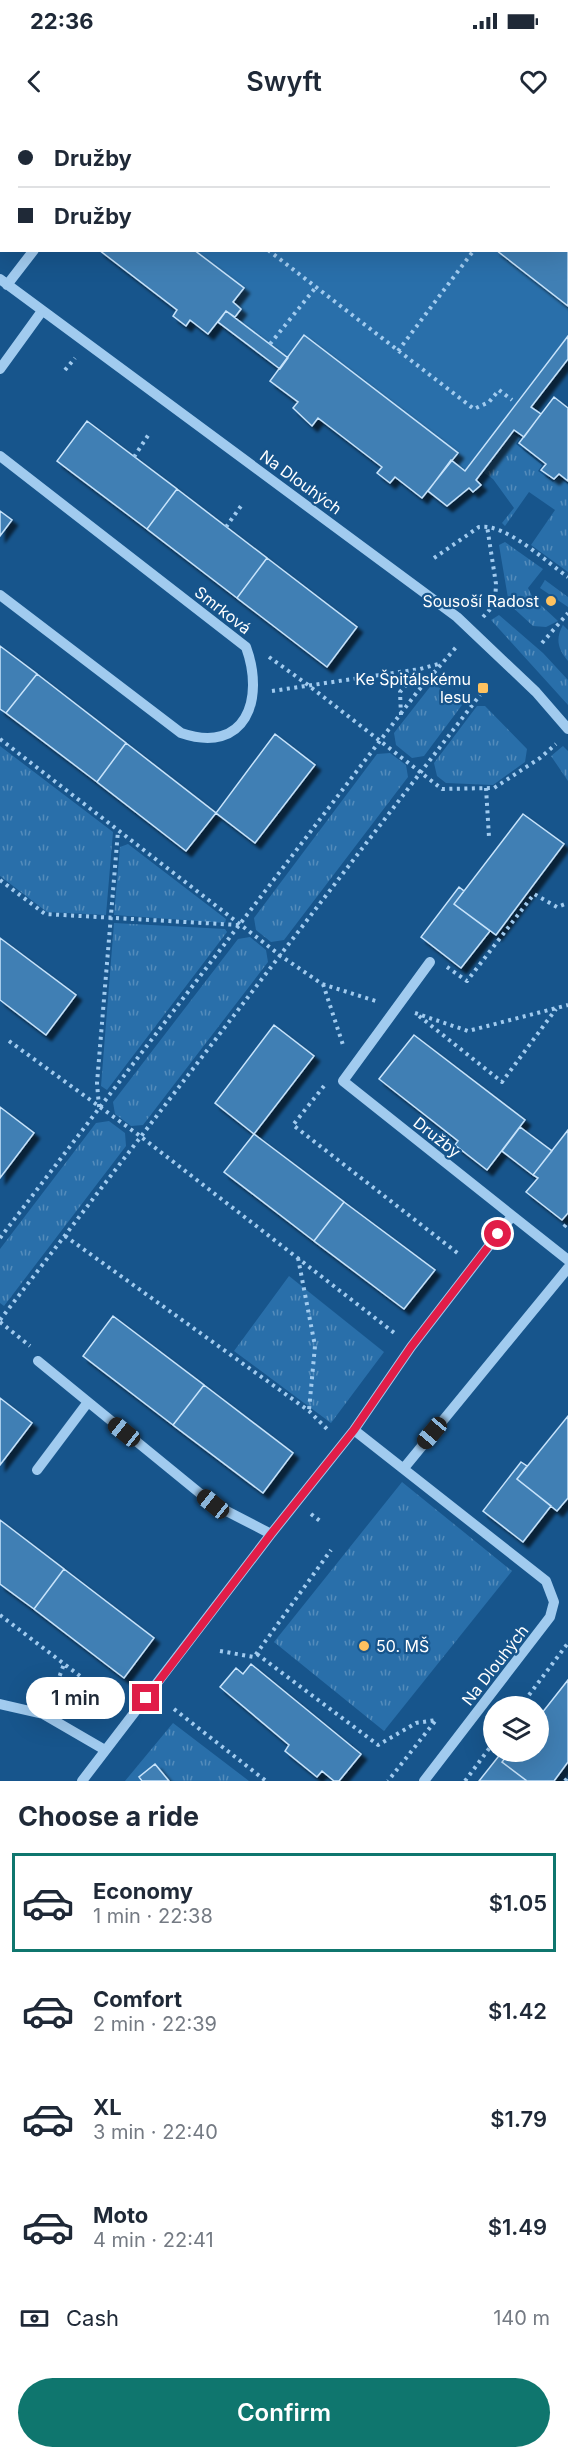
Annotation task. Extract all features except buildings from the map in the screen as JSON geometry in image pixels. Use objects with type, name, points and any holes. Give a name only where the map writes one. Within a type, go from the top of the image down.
[{"type":"street","points":[[4,282],[32,252]]},
{"type":"street","name":"Na Dlouhých","points":[[4,282],[397,571],[472,630],[536,692],[568,729]]},
{"type":"street","points":[[0,369],[42,311]]},
{"type":"street","name":"Smrková","points":[[0,456],[246,647],[254,667],[254,694],[248,714],[235,729],[217,738],[199,739],[181,733],[0,595]]},
{"type":"street","points":[[351,1069],[430,962]]},
{"type":"street","name":"Družby","points":[[351,1069],[343,1081],[568,1260]]},
{"type":"street","points":[[82,1781],[271,1534],[354,1430],[411,1347],[512,1216]]},
{"type":"street","points":[[404,1468],[568,1268]]},
{"type":"street","points":[[38,1361],[213,1504],[271,1534]]},
{"type":"street","points":[[37,1470],[88,1402]]},
{"type":"street","name":"Na Dlouhých","points":[[354,1430],[546,1581],[554,1602],[550,1617],[424,1781]]},
{"type":"street","points":[[0,1704],[43,1714],[105,1750]]},
{"type":"path","points":[[271,252],[474,409],[489,402],[499,390],[512,400]]},
{"type":"path","points":[[398,351],[472,252]]},
{"type":"path","points":[[270,344],[316,287]]},
{"type":"path","points":[[134,457],[149,434]]},
{"type":"path","points":[[226,527],[240,506]]},
{"type":"path","points":[[0,1238],[400,715],[495,604],[496,584],[487,526]]},
{"type":"path","points":[[434,558],[479,528],[487,526],[503,531],[568,577]]},
{"type":"path","points":[[542,644],[568,613]]},
{"type":"path","points":[[246,647],[276,661],[442,789],[494,788],[540,758]]},
{"type":"path","points":[[254,694],[420,669],[443,663]]},
{"type":"path","points":[[400,715],[400,692],[420,669]]},
{"type":"path","points":[[38,1361],[32,1348],[0,1321],[480,695]]},
{"type":"path","points":[[0,739],[239,925],[322,984],[468,1031],[568,1005]]},
{"type":"path","points":[[486,788],[489,837]]},
{"type":"path","points":[[99,1107],[97,1083],[118,830]]},
{"type":"path","points":[[0,880],[45,914],[239,925]]},
{"type":"path","points":[[430,962],[433,958],[467,981],[534,894],[557,907],[568,903]]},
{"type":"path","points":[[322,984],[351,1069]]},
{"type":"path","points":[[417,1014],[502,1082],[556,1008]]},
{"type":"path","points":[[9,1041],[140,1136],[411,1347]]},
{"type":"path","points":[[327,1082],[293,1125],[464,1258]]},
{"type":"path","points":[[564,1227],[568,1222]]},
{"type":"path","points":[[65,1236],[309,1411],[341,1444]]},
{"type":"path","points":[[298,1257],[315,1346],[309,1411]]},
{"type":"path","points":[[220,1652],[254,1658],[331,1550]]},
{"type":"path","points":[[0,1615],[132,1716]]},
{"type":"path","points":[[528,1696],[568,1643]]},
{"type":"path","points":[[256,1654],[378,1745],[416,1723],[436,1720],[388,1781]]},
{"type":"path","points":[[43,1714],[59,1685],[64,1664]]},
{"type":"path","points":[[174,1709],[266,1781]]},
{"type":"path","points":[[465,1781],[483,1757]]},
{"type":"path","points":[[565,1781],[568,1777]]},
{"type":"green space","points":[[195,252],[497,252],[568,306],[568,336],[465,471],[288,358],[226,311]]},
{"type":"green space","points":[[513,434],[520,438],[516,444],[542,465],[538,471],[553,482],[558,477],[568,484],[568,572],[531,545],[555,510],[529,492],[505,526],[502,523],[514,508],[493,479],[483,472]]},
{"type":"green space","points":[[505,542],[543,569],[528,588],[533,598],[558,621],[546,627],[533,626],[509,604],[499,545]]},
{"type":"green space","points":[[545,580],[568,597],[568,607],[540,588]]},
{"type":"green space","points":[[499,615],[543,653],[568,680],[568,705],[491,620]]},
{"type":"green space","points":[[563,625],[568,630],[568,661],[559,644],[559,635]]},
{"type":"green space","points":[[433,683],[462,705],[424,756],[412,758],[396,745],[394,733]]},
{"type":"green space","points":[[477,706],[485,706],[527,749],[525,762],[493,785],[446,783],[437,776],[434,763]]},
{"type":"green space","points":[[0,746],[113,832],[106,915],[47,912],[0,876]]},
{"type":"green space","points":[[563,746],[568,751],[568,781],[551,756]]},
{"type":"green space","points":[[390,753],[406,765],[408,777],[284,940],[271,942],[256,930],[254,918],[377,754]]},
{"type":"green space","points":[[128,844],[226,919],[225,923],[114,915],[120,847]]},
{"type":"green space","points":[[114,923],[225,929],[227,932],[107,1090],[101,1086]]},
{"type":"green space","points":[[250,937],[266,950],[268,962],[143,1125],[131,1126],[115,1114],[113,1102],[238,939]]},
{"type":"green space","points":[[109,1121],[125,1133],[126,1146],[4,1306],[0,1303],[0,1249],[96,1123]]},
{"type":"green space","points":[[289,1276],[384,1352],[331,1423],[234,1351]]},
{"type":"green space","points":[[402,1482],[512,1571],[384,1731],[274,1642]]},
{"type":"green space","points":[[173,1723],[249,1781],[169,1781],[155,1764],[139,1777],[142,1781],[125,1781]]},
{"type":"place","name":"Sousoší Radost","points":[[551,601]]},
{"type":"place","name":"Ke Špitálskému lesu","points":[[483,688]]},
{"type":"place","name":"50. MŠ","points":[[364,1646]]},
{"type":"route","points":[[146,1698],[271,1534],[354,1430],[411,1347],[498,1234]]}]
